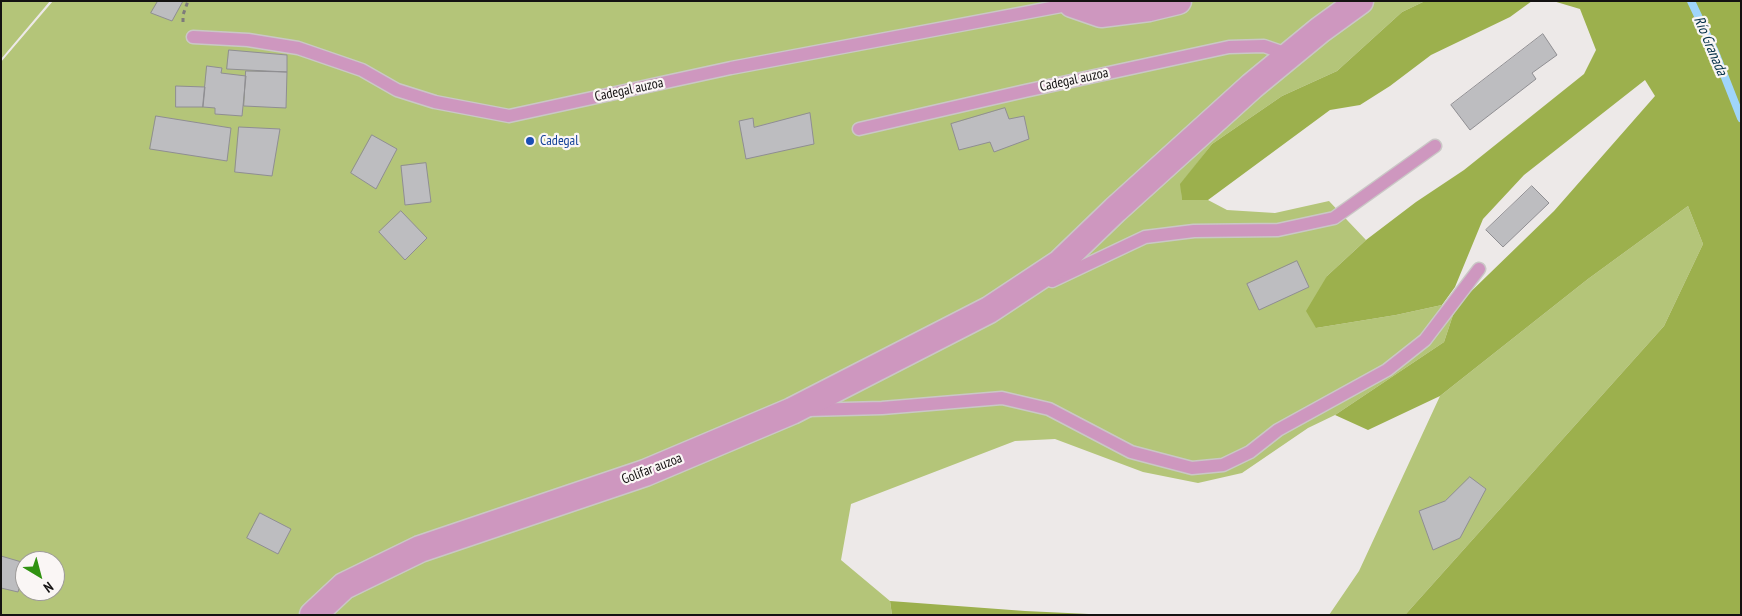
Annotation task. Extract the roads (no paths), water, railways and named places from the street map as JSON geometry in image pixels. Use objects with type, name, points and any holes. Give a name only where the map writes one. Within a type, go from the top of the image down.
[{"type":"street","name":"Cadegal auzoa","points":[[1077,3],[1101,14],[1149,8],[1178,1]]},
{"type":"street","points":[[989,310],[1060,263],[1115,210],[1252,86],[1320,30],[1360,1]]},
{"type":"street","name":"Golifar auzoa","points":[[313,615],[344,586],[420,549],[645,473],[792,411],[989,310]]},
{"type":"lane","name":"Cadegal auzoa","points":[[193,37],[248,40],[298,48],[362,70],[397,90],[436,102],[509,116],[732,68],[1077,3]]},
{"type":"lane","name":"Cadegal auzoa","points":[[859,129],[1229,48],[1264,46],[1290,55]]},
{"type":"lane","points":[[989,310],[1145,237],[1194,231],[1278,230],[1334,218],[1435,146]]},
{"type":"lane","points":[[792,411],[882,408],[1002,398],[1049,409],[1131,452],[1192,468],[1224,465],[1250,452],[1278,430],[1387,370],[1426,340],[1478,269]]},
{"type":"waterway","name":"Río Granada","points":[[1691,1],[1715,52],[1741,118]]},
{"type":"place","name":"Cadegal","points":[[530,141]]}]
